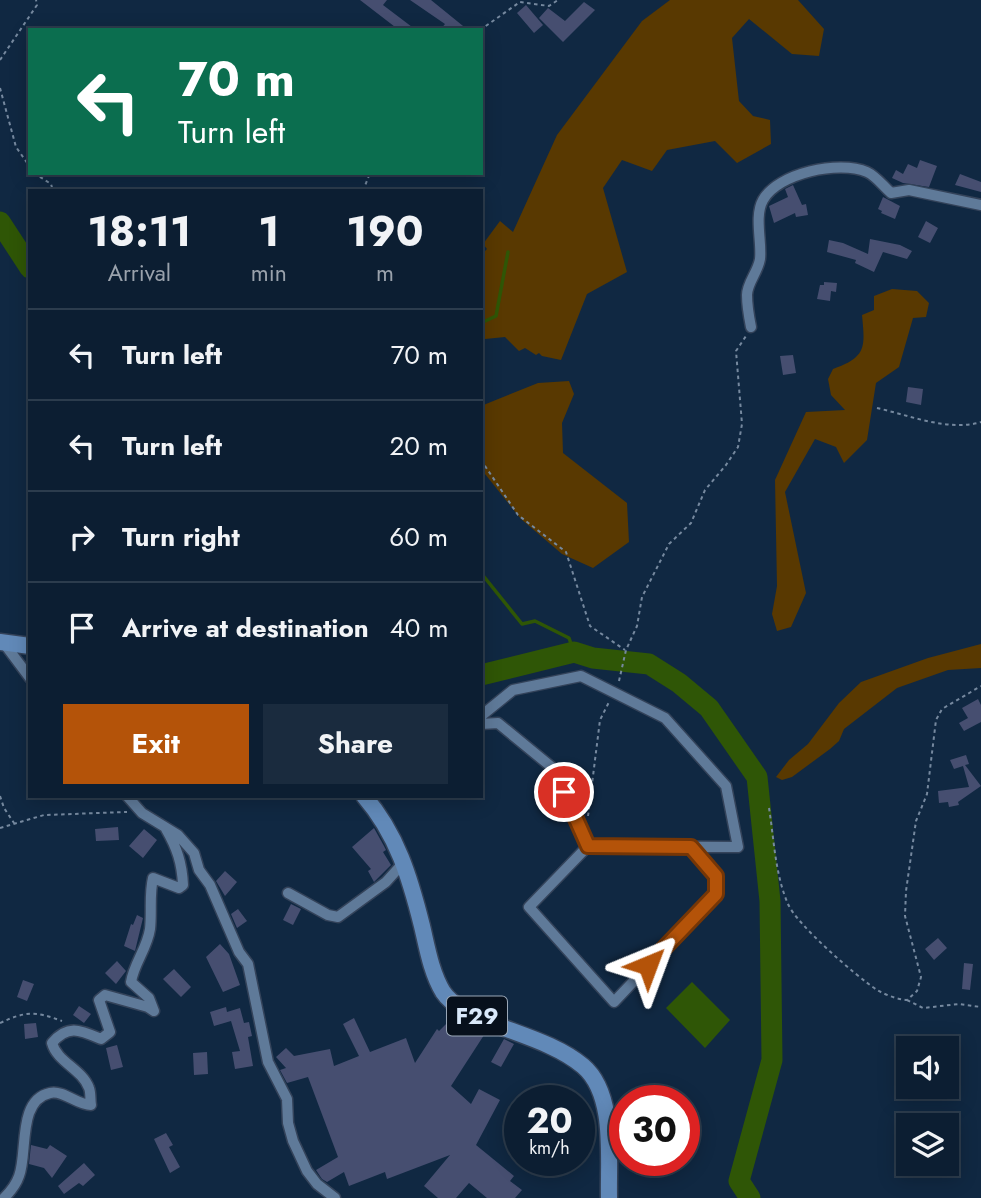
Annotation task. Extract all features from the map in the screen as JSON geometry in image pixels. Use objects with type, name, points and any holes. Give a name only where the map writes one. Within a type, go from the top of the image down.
[{"type":"main road","points":[[2,642],[28,646]]},
{"type":"main road","name":"F29","points":[[365,798],[392,836],[404,861],[432,964],[446,996],[453,1003],[486,1021],[559,1051],[583,1066],[592,1076],[599,1089],[608,1127],[609,1198]]},
{"type":"street","points":[[751,327],[747,292],[760,262],[761,205],[772,190],[790,179],[822,169],[856,169],[872,175],[891,193],[909,190],[981,205]]},
{"type":"street","points":[[2,642],[28,675]]},
{"type":"street","points":[[483,714],[513,690],[580,676],[665,718],[726,786],[738,847],[586,842]]},
{"type":"street","points":[[483,724],[498,723],[554,769],[586,842]]},
{"type":"street","points":[[129,798],[142,813],[178,835],[194,853],[199,870],[210,884],[239,951],[248,964],[268,1062],[287,1099],[288,1123],[293,1141],[307,1171],[317,1184],[335,1198]]},
{"type":"street","points":[[4,1198],[12,1190],[20,1174],[25,1122],[32,1107],[46,1094],[52,1093],[91,1105],[89,1088],[54,1051],[52,1042],[60,1033],[78,1030],[101,1038],[106,1037],[110,1032],[99,1000],[106,995],[154,1011],[149,998],[131,982],[132,972],[144,952],[150,927],[153,878],[173,887],[179,888],[183,885],[178,849],[166,829]]},
{"type":"street","points":[[586,842],[691,847],[716,876],[716,894],[614,1002],[528,908],[586,842]]},
{"type":"street","points":[[288,893],[328,915],[338,917],[386,882],[404,861]]},
{"type":"path","points":[[0,60],[37,5],[36,0]]},
{"type":"path","points":[[483,28],[520,2],[549,6],[558,0]]},
{"type":"path","points":[[0,88],[16,147],[28,164]]},
{"type":"path","points":[[37,175],[51,184],[52,189]]},
{"type":"path","points":[[586,842],[600,720],[620,678],[626,650],[637,626],[642,597],[669,544],[691,523],[705,489],[738,447],[742,424],[736,351],[751,327]]},
{"type":"path","points":[[877,408],[943,424],[972,425],[981,422]]},
{"type":"path","points":[[483,463],[518,515],[566,552],[590,626],[626,650]]},
{"type":"path","points":[[907,1000],[917,991],[921,976],[905,916],[906,891],[916,821],[927,794],[936,720],[942,709],[981,686]]},
{"type":"path","points":[[0,796],[14,824]]},
{"type":"path","points":[[769,808],[780,881],[789,907],[846,965],[878,990],[923,1007],[959,1004],[981,1007]]},
{"type":"path","points":[[0,828],[44,816],[142,813]]},
{"type":"path","points":[[0,1023],[24,1012],[44,1014],[78,1030]]},
{"type":"shaded area","points":[[670,0],[798,0],[824,29],[819,56],[792,54],[749,19],[732,38],[739,101],[753,116],[770,120],[771,144],[737,163],[715,141],[667,150],[652,171],[622,160],[603,188],[627,272],[587,294],[561,360],[539,353],[536,355],[525,348],[519,351],[505,337],[483,341],[483,253],[487,249],[483,244],[500,221],[513,232],[557,135],[642,21]]},
{"type":"shaded area","points":[[892,289],[917,291],[929,303],[926,317],[913,318],[899,367],[876,383],[867,440],[844,463],[836,447],[815,439],[785,492],[806,593],[791,627],[777,631],[772,614],[777,586],[775,480],[806,412],[845,410],[831,395],[828,379],[833,369],[852,360],[861,350],[864,335],[862,315],[874,310],[874,296]]},
{"type":"shaded area","points":[[569,381],[574,394],[562,423],[563,453],[627,503],[629,542],[593,568],[562,554],[521,519],[483,472],[483,405],[538,383]]},
{"type":"shaded area","points":[[981,644],[981,668],[948,670],[897,688],[844,729],[839,741],[830,749],[792,777],[782,780],[776,777],[789,760],[808,744],[839,703],[861,682],[928,658]]},
{"type":"shaded area","points":[[692,982],[730,1020],[705,1048],[666,1008]]},
{"type":"building","points":[[360,0],[387,0],[383,5],[413,28],[396,28]]},
{"type":"building","points":[[410,0],[431,0],[466,28],[442,28],[445,24]]},
{"type":"building","points":[[584,2],[595,10],[563,42],[539,18],[548,8],[565,21]]},
{"type":"building","points":[[526,5],[543,25],[534,33],[517,13]]},
{"type":"building","points":[[920,160],[937,166],[929,187],[903,183],[892,178],[896,170],[903,174],[908,164],[917,168]]},
{"type":"building","points":[[960,174],[981,182],[981,192],[955,185]]},
{"type":"building","points":[[793,185],[802,205],[806,204],[808,215],[796,217],[795,213],[774,223],[769,206],[788,197],[785,189]]},
{"type":"building","points":[[883,197],[900,206],[895,219],[878,209]]},
{"type":"building","points":[[926,221],[938,228],[930,243],[918,237]]},
{"type":"building","points":[[870,239],[900,245],[912,251],[907,259],[883,252],[874,272],[855,263],[856,260],[827,252],[829,240],[868,254]]},
{"type":"building","points":[[824,282],[837,283],[836,292],[831,291],[830,301],[817,299],[820,285],[824,285]]},
{"type":"building","points":[[793,355],[796,373],[783,375],[780,356]]},
{"type":"building","points":[[908,387],[923,389],[921,405],[906,402]]},
{"type":"building","points":[[978,699],[981,705],[981,722],[964,731],[959,723],[968,718],[962,708]]},
{"type":"building","points":[[966,755],[969,764],[965,765],[981,786],[958,802],[959,805],[949,807],[948,802],[939,803],[938,791],[969,787],[963,766],[954,769],[950,760]]},
{"type":"building","points":[[118,827],[119,840],[96,841],[95,829]]},
{"type":"building","points":[[374,828],[391,865],[374,882],[368,871],[371,869],[352,847]]},
{"type":"building","points":[[144,829],[157,840],[143,858],[129,846]]},
{"type":"building","points":[[225,871],[237,882],[225,896],[216,881]]},
{"type":"building","points":[[291,904],[301,909],[293,925],[283,920]]},
{"type":"building","points":[[238,909],[247,921],[237,928],[231,914]]},
{"type":"building","points":[[137,915],[143,918],[135,951],[124,946]]},
{"type":"building","points":[[938,938],[947,948],[934,960],[925,949]]},
{"type":"building","points":[[220,944],[229,954],[240,985],[223,992],[206,957]]},
{"type":"building","points":[[117,961],[126,971],[116,984],[105,973]]},
{"type":"building","points":[[964,963],[973,964],[970,990],[962,989]]},
{"type":"building","points":[[174,969],[191,987],[181,997],[163,979]]},
{"type":"building","points":[[23,980],[34,984],[27,1001],[17,997]]},
{"type":"building","points":[[79,1006],[91,1014],[84,1023],[73,1015]]},
{"type":"building","points":[[226,1007],[227,1012],[240,1008],[244,1023],[249,1022],[252,1036],[248,1037],[253,1066],[235,1069],[232,1052],[240,1051],[231,1021],[214,1026],[210,1012]]},
{"type":"building","points":[[454,1016],[471,1027],[486,1032],[451,1086],[471,1104],[479,1089],[500,1100],[476,1145],[504,1168],[504,1176],[514,1176],[510,1181],[522,1190],[515,1198],[487,1198],[469,1183],[456,1198],[438,1198],[424,1186],[450,1155],[387,1179],[385,1172],[349,1186],[344,1172],[327,1182],[322,1179],[316,1170],[338,1157],[308,1077],[287,1083],[280,1070],[286,1068],[276,1057],[286,1048],[294,1056],[330,1049],[334,1066],[359,1056],[343,1024],[354,1018],[370,1052],[406,1038],[415,1063],[437,1029],[439,1031]]},
{"type":"building","points":[[36,1023],[38,1037],[25,1039],[24,1024]]},
{"type":"building","points":[[504,1039],[514,1044],[501,1067],[491,1062]]},
{"type":"building","points":[[117,1045],[123,1067],[111,1070],[106,1048]]},
{"type":"building","points":[[207,1052],[208,1074],[194,1075],[193,1053]]},
{"type":"building","points":[[166,1133],[173,1145],[169,1147],[180,1167],[170,1173],[154,1139]]},
{"type":"building","points":[[31,1145],[47,1149],[50,1145],[67,1156],[52,1178],[44,1168],[29,1164]]},
{"type":"building","points":[[84,1163],[95,1175],[83,1186],[79,1183],[64,1194],[58,1186]]},
{"type":"waterway","points":[[0,222],[28,265]]},
{"type":"waterway","points":[[483,322],[496,316],[508,252]]},
{"type":"waterway","points":[[483,575],[522,624],[535,621],[569,638],[574,652]]},
{"type":"waterway","points":[[483,675],[574,652],[593,658],[649,664],[679,683],[709,708],[757,777],[770,901],[772,1060],[739,1181],[750,1198]]},
{"type":"route","points":[[564,792],[588,846],[691,847],[716,876],[716,894],[648,965]]}]
